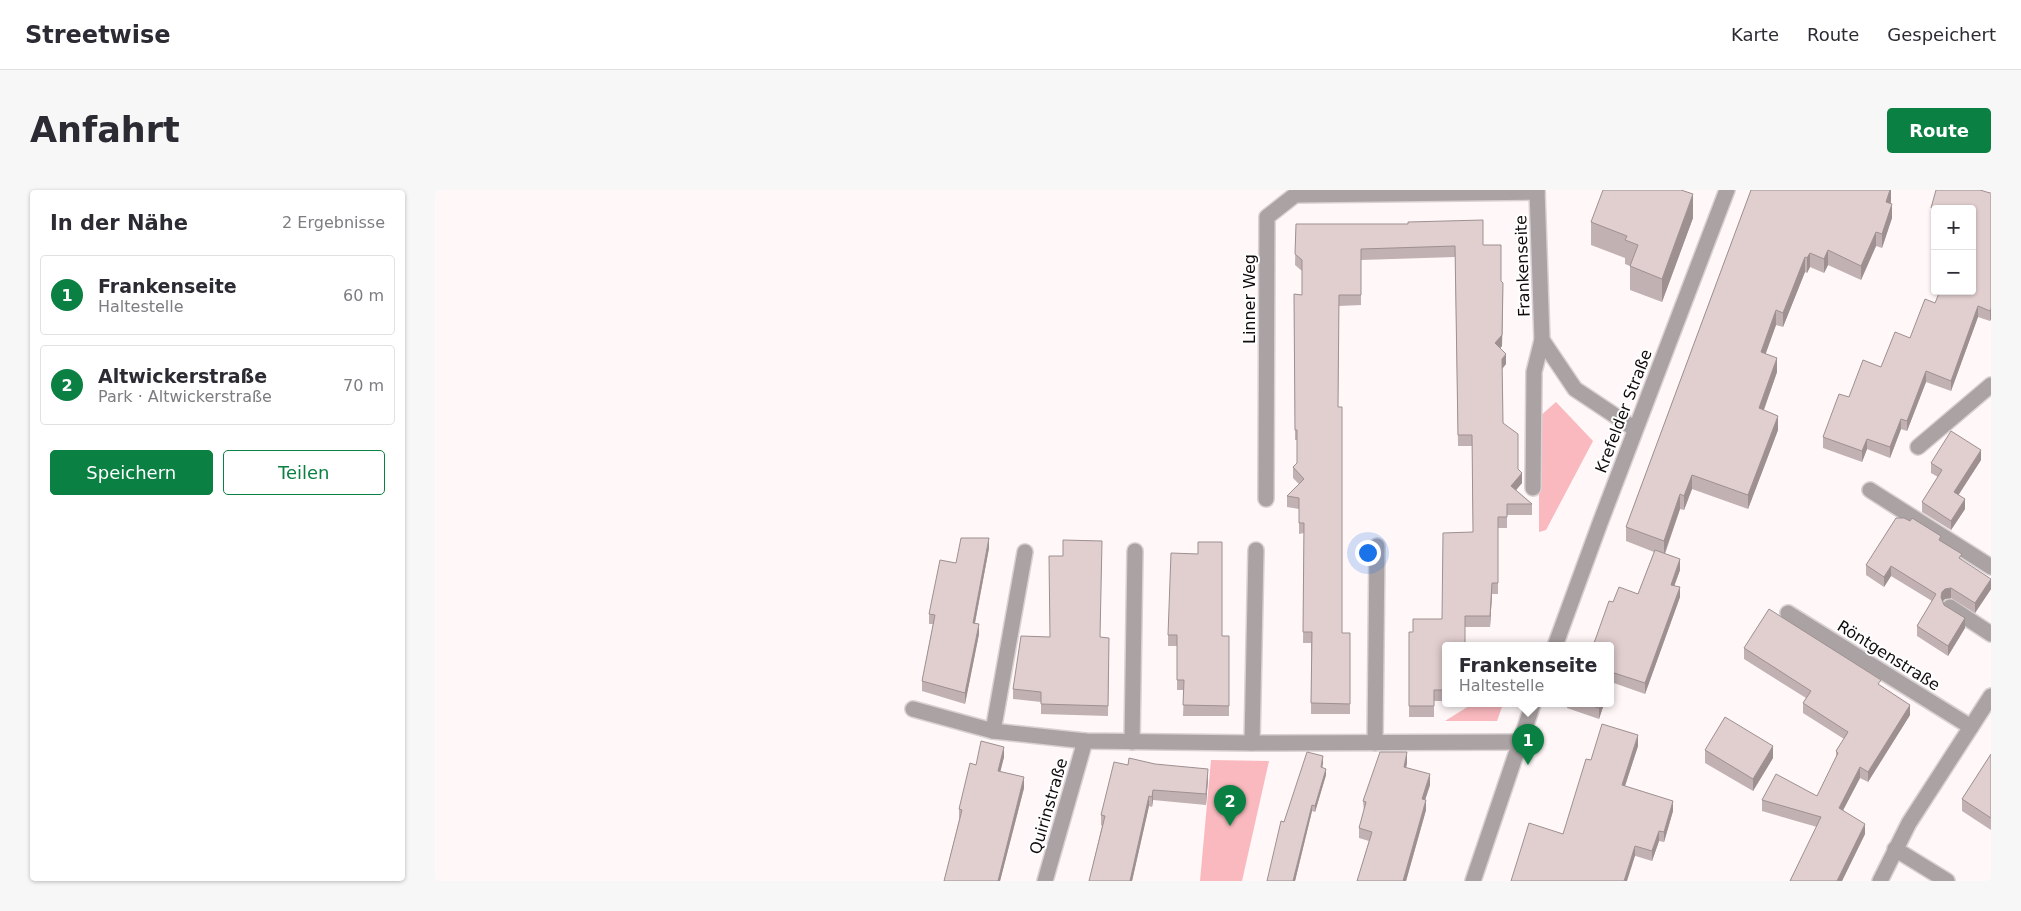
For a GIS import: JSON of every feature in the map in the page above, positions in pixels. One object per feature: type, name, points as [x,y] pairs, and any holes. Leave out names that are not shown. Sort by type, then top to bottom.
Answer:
[{"type":"street","name":"Krefelder Straße","points":[[1556,642],[1635,429],[1727,190]]},
{"type":"street","name":"Linner Weg","points":[[1265,499],[1267,217],[1295,196],[1378,192],[1537,191]]},
{"type":"street","name":"Frankenseite","points":[[1533,488],[1534,372],[1542,340],[1537,191]]},
{"type":"street","points":[[1542,340],[1575,389],[1635,429]]},
{"type":"street","points":[[1918,447],[1991,385]]},
{"type":"street","points":[[1870,490],[1991,567]]},
{"type":"street","points":[[1375,743],[1377,546]]},
{"type":"street","points":[[1252,743],[1256,550]]},
{"type":"street","points":[[1133,742],[1135,551]]},
{"type":"street","points":[[993,731],[1025,552]]},
{"type":"street","points":[[1950,607],[1991,634]]},
{"type":"street","name":"Röntgenstraße","points":[[1788,613],[1971,727]]},
{"type":"street","points":[[1880,881],[1909,823],[1991,696]]},
{"type":"street","points":[[1473,881],[1532,707]]},
{"type":"street","points":[[913,709],[993,731],[1085,741],[1252,743],[1519,742]]},
{"type":"street","name":"Quirinstraße","points":[[1045,881],[1085,741]]},
{"type":"street","points":[[1895,849],[1947,881]]},
{"type":"shaded area","points":[[1556,402],[1593,441],[1546,530],[1539,532],[1539,417]]},
{"type":"shaded area","points":[[1467,707],[1502,707],[1497,721],[1445,721]]},
{"type":"shaded area","points":[[1211,760],[1269,761],[1242,881],[1200,881]]},
{"type":"building","points":[[1603,190],[1681,190],[1693,194],[1662,279],[1630,266],[1638,245],[1625,240],[1627,236],[1591,222]]},
{"type":"building","points":[[1751,190],[1890,190],[1886,202],[1892,204],[1882,234],[1876,232],[1861,266],[1828,250],[1824,259],[1810,253],[1807,258],[1805,257],[1783,313],[1776,310],[1761,352],[1777,358],[1759,408],[1778,416],[1748,495],[1692,475],[1684,496],[1680,494],[1664,541],[1626,527]]},
{"type":"building","points":[[1936,190],[1980,190],[1990,193],[1991,190],[1990,311],[1978,306],[1951,381],[1926,371],[1907,421],[1901,419],[1890,447],[1867,439],[1862,451],[1823,437],[1839,394],[1849,397],[1863,360],[1881,367],[1895,332],[1910,338],[1925,299],[1935,303],[1938,295],[1976,295],[1976,205],[1932,205]]},
{"type":"building","points":[[1483,220],[1483,245],[1501,245],[1501,281],[1503,283],[1502,335],[1495,343],[1506,354],[1502,359],[1503,423],[1518,434],[1518,469],[1522,473],[1511,486],[1532,504],[1507,504],[1507,517],[1498,517],[1498,583],[1492,583],[1490,616],[1465,616],[1465,642],[1442,642],[1442,690],[1434,690],[1434,706],[1409,706],[1409,632],[1413,632],[1413,619],[1442,619],[1443,533],[1473,532],[1472,435],[1458,435],[1455,246],[1361,249],[1361,295],[1339,295],[1338,407],[1342,407],[1342,633],[1350,633],[1350,704],[1311,703],[1312,632],[1303,632],[1304,523],[1299,523],[1299,498],[1287,496],[1304,479],[1293,467],[1297,463],[1294,294],[1302,295],[1302,260],[1295,254],[1296,224],[1408,224],[1408,222]]},
{"type":"building","points":[[1951,431],[1981,450],[1954,492],[1965,499],[1951,521],[1922,502],[1942,470],[1931,463]]},
{"type":"building","points":[[1896,518],[1904,518],[1910,521],[1912,518],[1941,536],[1939,540],[1962,554],[1959,558],[1991,579],[1975,603],[1951,588],[1945,589],[1942,592],[1941,597],[1944,605],[1965,618],[1948,646],[1917,626],[1936,594],[1891,566],[1884,577],[1866,565]]},
{"type":"building","points":[[961,538],[989,538],[973,623],[979,624],[965,693],[922,681],[935,615],[929,614],[940,560],[956,563]]},
{"type":"building","points":[[1063,540],[1102,541],[1100,637],[1109,638],[1108,706],[1041,704],[1041,692],[1013,689],[1021,636],[1050,637],[1049,556],[1063,556]]},
{"type":"building","points":[[1198,542],[1222,542],[1222,636],[1229,636],[1229,706],[1183,705],[1184,680],[1177,680],[1177,635],[1168,635],[1171,553],[1198,554]]},
{"type":"building","points":[[1655,550],[1680,559],[1671,585],[1680,587],[1645,683],[1614,673],[1614,642],[1594,642],[1609,601],[1613,602],[1619,587],[1638,594]]},
{"type":"building","points":[[1769,609],[1881,680],[1878,684],[1910,705],[1868,772],[1860,767],[1839,808],[1865,824],[1837,881],[1790,881],[1821,817],[1762,800],[1776,774],[1817,796],[1838,753],[1836,751],[1848,732],[1803,703],[1811,691],[1744,648]]},
{"type":"building","points":[[1725,717],[1773,746],[1753,779],[1705,750]]},
{"type":"building","points":[[1602,724],[1638,735],[1622,785],[1673,801],[1664,832],[1659,831],[1652,851],[1635,846],[1624,881],[1511,881],[1529,823],[1563,834],[1586,759],[1591,760]]},
{"type":"building","points":[[981,741],[1004,747],[998,771],[1024,777],[998,881],[944,881],[962,810],[959,809],[970,763],[976,765]]},
{"type":"building","points":[[1307,752],[1323,756],[1321,767],[1326,769],[1315,806],[1312,805],[1293,881],[1267,881],[1281,821],[1284,822]]},
{"type":"building","points":[[1380,752],[1407,752],[1404,767],[1430,774],[1422,799],[1426,800],[1403,881],[1357,881],[1372,832],[1359,828],[1366,802],[1363,801]]},
{"type":"building","points":[[1991,754],[1991,818],[1962,799]]},
{"type":"building","points":[[1129,758],[1155,764],[1208,769],[1206,794],[1153,790],[1152,797],[1149,796],[1130,881],[1089,881],[1105,816],[1101,815],[1114,762],[1128,765]]},
{"type":"place","name":"Frankenseite","points":[[1528,765]]},
{"type":"place","name":"Altwickerstraße","points":[[1230,826]]}]
